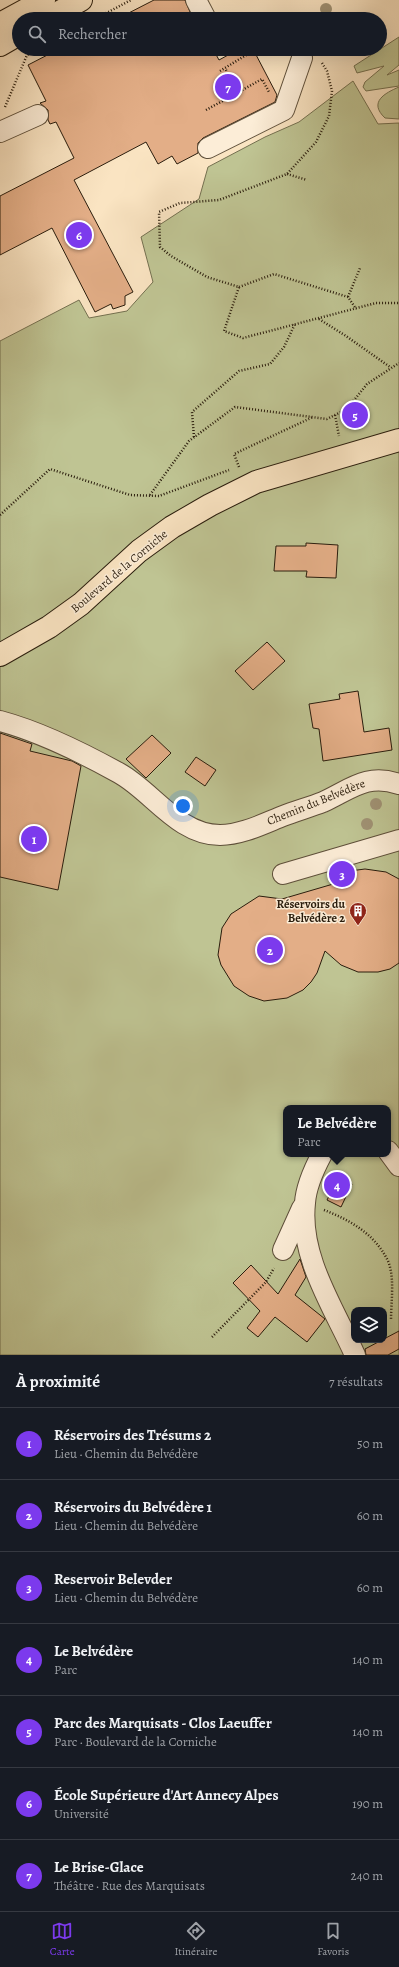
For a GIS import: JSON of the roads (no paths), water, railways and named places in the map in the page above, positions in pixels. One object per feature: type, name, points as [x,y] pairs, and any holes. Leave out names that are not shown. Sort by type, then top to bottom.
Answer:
[{"type":"main road","points":[[22,12],[44,0]]},
{"type":"main road","points":[[60,12],[81,0]]},
{"type":"main road","points":[[0,24],[12,17]]},
{"type":"main road","points":[[0,45],[12,38]]},
{"type":"main road","name":"Boulevard de la Corniche","points":[[0,655],[49,627],[81,604],[139,551],[172,527],[210,505],[256,482],[399,440]]},
{"type":"street","points":[[196,0],[202,12]]},
{"type":"street","points":[[208,148],[284,110],[312,59]]},
{"type":"street","points":[[1,123],[38,115]]},
{"type":"street","name":"Chemin du Belvédère","points":[[0,721],[27,728],[120,773],[186,825],[204,833],[220,835],[244,831],[323,802],[353,785],[386,779],[399,784]]},
{"type":"street","points":[[282,874],[356,851],[399,840]]},
{"type":"street","points":[[391,1155],[399,1166]]},
{"type":"street","points":[[321,1157],[309,1185],[305,1202],[304,1226],[311,1256],[331,1306],[355,1355]]},
{"type":"street","points":[[283,1250],[305,1202]]},
{"type":"place","name":"Le Brise-Glace","points":[[228,87]]},
{"type":"place","name":"École Supérieure d'Art Annecy Alpes","points":[[79,235]]},
{"type":"place","name":"Parc des Marquisats - Clos Laeuffer","points":[[355,415]]},
{"type":"place","name":"Réservoirs des Trésums 2","points":[[34,839]]},
{"type":"place","name":"Reservoir Belevder","points":[[342,874]]},
{"type":"place","name":"Réservoirs du Belvédère 2","points":[[358,926]]},
{"type":"place","name":"Réservoirs du Belvédère 1","points":[[270,950]]},
{"type":"place","name":"Le Belvédère","points":[[337,1185]]}]
